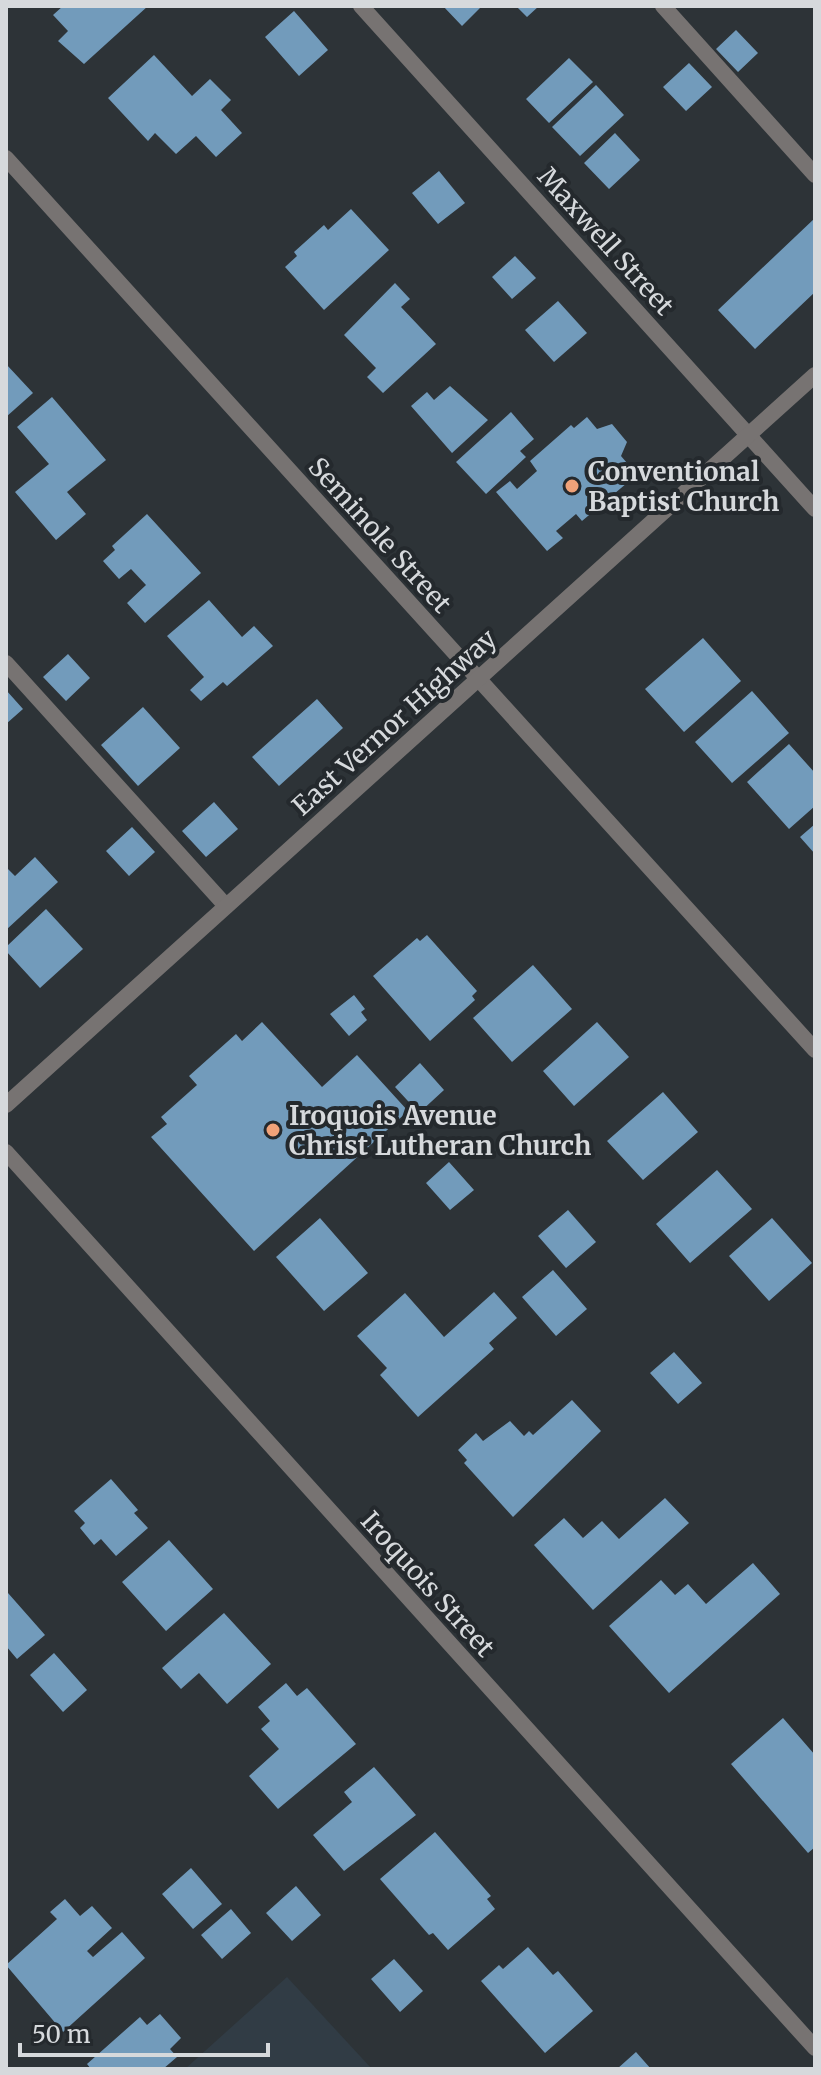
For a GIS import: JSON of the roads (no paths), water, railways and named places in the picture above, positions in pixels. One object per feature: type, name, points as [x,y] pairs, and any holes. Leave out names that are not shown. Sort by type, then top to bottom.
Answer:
[{"type":"street","name":"Maxwell Street","points":[[361,6],[815,509]]},
{"type":"street","points":[[663,6],[815,175]]},
{"type":"street","name":"Seminole Street","points":[[6,158],[815,1050]]},
{"type":"street","name":"East Vernor Highway","points":[[6,1105],[815,375]]},
{"type":"street","points":[[6,663],[226,906]]},
{"type":"street","name":"Iroquois Street","points":[[6,1152],[815,2048]]},
{"type":"place","name":"Conventional Baptist Church","points":[[572,486]]},
{"type":"place","name":"Iroquois Avenue Christ Lutheran Church","points":[[273,1130]]}]
